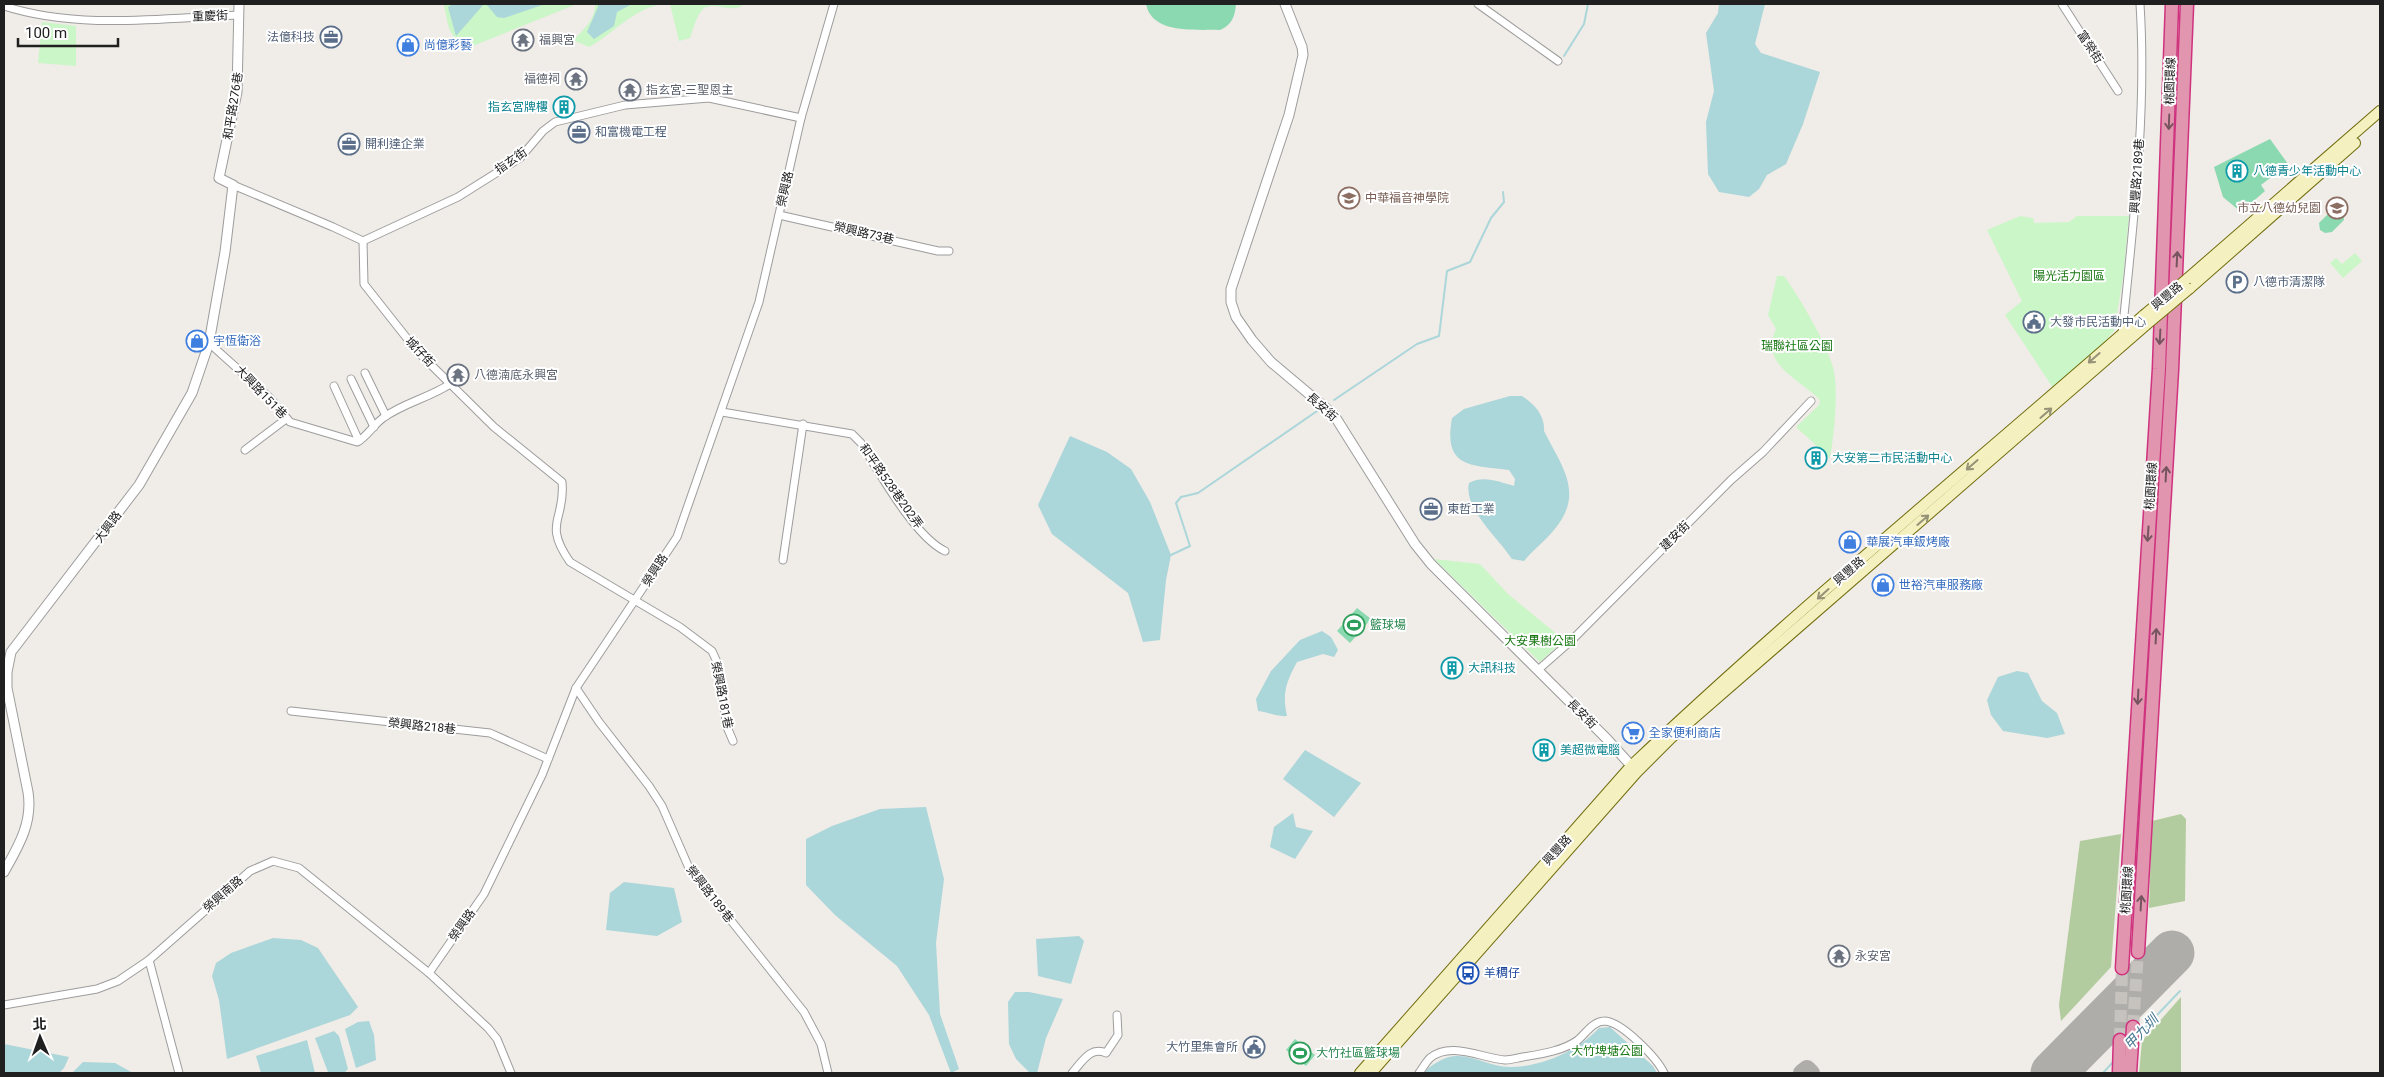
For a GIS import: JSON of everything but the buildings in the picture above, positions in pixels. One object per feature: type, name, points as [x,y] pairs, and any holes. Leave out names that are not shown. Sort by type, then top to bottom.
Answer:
[{"type":"highway","name":"桃園環線","points":[[2122,968],[2159,369],[2172,4]]},
{"type":"highway","name":"桃園環線","points":[[2138,952],[2173,341],[2187,4]]},
{"type":"highway","points":[[2119,1073],[2126,1043],[2130,1073]]},
{"type":"main road","name":"興豐路","points":[[2188,284],[2380,112]]},
{"type":"main road","name":"興豐路","points":[[1360,1073],[1679,721],[1843,576],[2122,335],[2145,320],[2380,120]]},
{"type":"main road","name":"興豐路","points":[[1370,1073],[1634,769],[2121,348],[2145,320]]},
{"type":"street","name":"和平路276巷","points":[[233,185],[219,178],[237,92],[238,4]]},
{"type":"street","name":"榮興路","points":[[428,973],[484,894],[548,759],[576,688],[677,537],[759,302],[801,118],[834,4]]},
{"type":"street","name":"長安街","points":[[1285,4],[1302,46],[1303,55],[1289,115],[1231,289],[1230,302],[1236,317],[1270,362],[1334,415],[1414,544],[1431,564],[1634,769]]},
{"type":"street","points":[[1478,4],[1558,61]]},
{"type":"street","name":"富榮街","points":[[2062,4],[2118,91]]},
{"type":"street","name":"興豐路2189巷","points":[[2121,348],[2136,206],[2142,108],[2143,54],[2140,4]]},
{"type":"street","name":"重慶街","points":[[4,6],[32,15],[81,20],[238,15]]},
{"type":"street","name":"指玄街","points":[[363,241],[458,197],[520,158],[543,131],[555,122],[626,105],[708,98],[801,118]]},
{"type":"street","points":[[233,185],[363,241]]},
{"type":"street","name":"大興路","points":[[4,872],[21,842],[30,810],[7,688],[7,672],[11,652],[139,484],[192,393],[209,343],[225,252],[233,185]]},
{"type":"street","name":"榮興路73巷","points":[[779,215],[938,251],[949,251]]},
{"type":"street","name":"城仔街","points":[[363,241],[364,284],[417,351],[516,446],[562,482],[554,533],[559,547],[570,562],[634,602]]},
{"type":"street","name":"大興路151巷","points":[[209,343],[269,397],[290,422],[359,441]]},
{"type":"street","points":[[365,373],[386,416]]},
{"type":"street","points":[[351,379],[374,426]]},
{"type":"street","points":[[334,386],[359,441],[386,416],[436,393],[450,384]]},
{"type":"street","name":"建安街","points":[[1538,670],[1572,640],[1731,480],[1764,452],[1811,401]]},
{"type":"street","name":"和平路528巷202弄","points":[[722,412],[802,424],[852,434],[861,443],[914,522],[936,547],[945,551]]},
{"type":"street","points":[[245,450],[286,419]]},
{"type":"street","points":[[783,560],[802,424]]},
{"type":"street","name":"榮興路181巷","points":[[634,602],[680,627],[712,652],[717,662],[727,727],[733,741]]},
{"type":"street","name":"榮興路189巷","points":[[576,688],[657,799],[689,868],[804,1012],[821,1044],[828,1073]]},
{"type":"street","name":"榮興路218巷","points":[[291,711],[490,734],[548,759]]},
{"type":"street","name":"榮興南路","points":[[4,1005],[97,989],[118,981],[150,960],[250,871],[273,862],[299,868],[428,973]]},
{"type":"street","points":[[150,960],[179,1073]]},
{"type":"street","points":[[428,973],[488,1028],[497,1039],[511,1073]]},
{"type":"street","points":[[1072,1073],[1093,1050],[1098,1049],[1106,1052],[1118,1035],[1118,1015]]},
{"type":"street","points":[[1419,1073],[1430,1058],[1442,1052],[1454,1050],[1507,1060],[1550,1052],[1576,1041],[1597,1022],[1606,1021],[1623,1030],[1645,1049],[1664,1073]]},
{"type":"green space","points":[[577,4],[468,48],[452,35],[444,5]]},
{"type":"green space","points":[[595,4],[670,4],[658,5],[637,13],[589,47],[573,40],[591,19]]},
{"type":"green space","points":[[670,4],[744,4],[735,8],[712,6],[703,9],[690,38],[679,41]]},
{"type":"green space","points":[[1146,4],[1236,4],[1232,20],[1220,30],[1188,30],[1166,26],[1157,21],[1150,14]]},
{"type":"green space","points":[[42,22],[76,26],[76,66],[38,63]]},
{"type":"green space","points":[[2270,139],[2288,164],[2261,185],[2265,191],[2241,212],[2223,197],[2214,167]]},
{"type":"green space","points":[[2334,208],[2343,211],[2344,220],[2332,232],[2325,233],[2320,230],[2319,223]]},
{"type":"green space","name":"陽光活力園區","points":[[2020,216],[2033,218],[2034,223],[2069,222],[2077,216],[2129,216],[2123,278],[2114,331],[2101,346],[2053,388],[2005,315],[2022,301],[1987,230]]},
{"type":"green space","points":[[2355,253],[2362,261],[2343,278],[2330,263],[2336,258],[2342,264]]},
{"type":"green space","name":"瑞聯社區公園","points":[[1777,276],[1784,276],[1812,320],[1833,367],[1836,400],[1830,458],[1796,427],[1819,405],[1820,400],[1784,370],[1773,352],[1772,341],[1776,329],[1768,315]]},
{"type":"green space","name":"大安果樹公園","points":[[1434,559],[1480,564],[1508,594],[1564,640],[1540,662]]},
{"type":"green space","name":"籃球場","points":[[1357,608],[1371,619],[1350,643],[1337,631]]},
{"type":"green space","points":[[2181,814],[2186,819],[2185,901],[2149,908],[2152,821]]},
{"type":"green space","points":[[2121,834],[2111,967],[2061,1021],[2059,1005],[2080,841]]},
{"type":"green space","points":[[2181,997],[2181,1073],[2139,1073],[2142,1041]]},
{"type":"green space","name":"大竹社區籃球場","points":[[1295,1039],[1315,1055],[1306,1066],[1286,1050]]},
{"type":"water","points":[[453,4],[484,4],[456,36],[448,7]]},
{"type":"water","points":[[486,4],[545,4],[504,18],[497,17]]},
{"type":"water","points":[[598,4],[632,4],[617,12],[614,26],[594,39],[587,32]]},
{"type":"water","points":[[1719,4],[1765,4],[1755,44],[1761,53],[1820,72],[1803,124],[1786,164],[1767,175],[1759,189],[1749,197],[1719,192],[1708,174],[1706,122],[1714,91],[1706,33],[1718,13]]},
{"type":"water","points":[[1510,396],[1522,396],[1538,410],[1543,420],[1544,431],[1563,468],[1569,492],[1568,504],[1563,517],[1554,530],[1524,561],[1512,559],[1483,523],[1471,503],[1469,493],[1469,483],[1475,481],[1486,479],[1514,486],[1515,479],[1509,470],[1471,465],[1462,461],[1452,447],[1450,434],[1452,418],[1464,409]]},
{"type":"water","points":[[1070,436],[1107,452],[1131,469],[1150,502],[1171,555],[1166,580],[1160,640],[1143,642],[1128,593],[1052,534],[1038,505]]},
{"type":"water","points":[[1322,631],[1331,637],[1338,650],[1334,657],[1323,654],[1297,662],[1286,688],[1287,716],[1258,711],[1256,699],[1271,671],[1300,640]]},
{"type":"water","points":[[2017,671],[2028,673],[2042,701],[2057,713],[2065,734],[2047,738],[2003,731],[1991,715],[1987,700],[1998,677]]},
{"type":"water","points":[[1305,750],[1361,783],[1334,817],[1283,779]]},
{"type":"water","points":[[926,807],[944,879],[936,943],[940,1014],[959,1069],[951,1073],[929,1015],[897,966],[835,915],[806,885],[806,839],[832,826],[880,809]]},
{"type":"water","points":[[1293,813],[1296,827],[1313,831],[1295,859],[1270,847],[1274,827]]},
{"type":"water","points":[[624,882],[674,888],[682,922],[657,936],[606,930],[610,893]]},
{"type":"water","points":[[1079,936],[1084,941],[1071,984],[1038,976],[1036,939]]},
{"type":"water","points":[[273,938],[301,940],[318,948],[358,1007],[350,1015],[227,1059],[219,1000],[212,976],[216,963],[231,953]]},
{"type":"water","points":[[1015,992],[1029,992],[1063,999],[1046,1038],[1037,1073],[1030,1073],[1016,1059],[1009,1044],[1008,1002]]},
{"type":"water","points":[[369,1021],[374,1035],[376,1060],[356,1068],[345,1029],[358,1022]]},
{"type":"water","name":"大竹埤塘公園","points":[[1610,1027],[1653,1066],[1657,1073],[1425,1073],[1428,1068],[1436,1063],[1455,1056],[1473,1058],[1500,1066],[1510,1067],[1534,1064],[1558,1056],[1581,1044],[1599,1028]]},
{"type":"water","points":[[334,1031],[339,1036],[348,1069],[344,1073],[328,1072],[315,1038]]},
{"type":"water","points":[[307,1040],[315,1073],[261,1073],[256,1056]]},
{"type":"water","points":[[4,1044],[69,1057],[64,1068],[59,1073],[4,1073]]},
{"type":"water","points":[[83,1062],[115,1063],[133,1073],[72,1073]]},
{"type":"waterway","points":[[1564,56],[1584,24],[1588,4]]},
{"type":"waterway","points":[[1334,400],[1417,344],[1439,336],[1447,271],[1470,262],[1491,218],[1504,202],[1503,192]]},
{"type":"waterway","points":[[1171,555],[1190,546],[1176,503],[1181,497],[1198,493],[1320,409]]},
{"type":"waterway","name":"甲九圳","points":[[2137,1036],[2180,991]]},
{"type":"waterway","name":"甲九圳","points":[[2103,1073],[2113,1062]]},
{"type":"taxiway","points":[[1802,1073],[1807,1069],[1811,1073]]},
{"type":"runway","points":[[2053,1073],[2172,953]]},
{"type":"tunnel","points":[[2133,1027],[2138,952]]},
{"type":"tunnel","points":[[2120,1040],[2122,968]]},
{"type":"place","name":"法億科技","points":[[331,37]]},
{"type":"place","name":"福興宮","points":[[523,40]]},
{"type":"place","name":"尚億彩藝","points":[[408,45]]},
{"type":"place","name":"福德祠","points":[[576,79]]},
{"type":"place","name":"指玄宮-三聖恩主","points":[[630,90]]},
{"type":"place","name":"指玄宮牌樓","points":[[564,107]]},
{"type":"place","name":"和富機電工程","points":[[579,132]]},
{"type":"place","name":"開利達企業","points":[[349,144]]},
{"type":"place","name":"八德青少年活動中心","points":[[2237,171]]},
{"type":"place","name":"中華福音神學院","points":[[1349,198]]},
{"type":"place","name":"市立八德幼兒園","points":[[2337,208]]},
{"type":"place","name":"八德市清潔隊","points":[[2237,282]]},
{"type":"place","name":"大發市民活動中心","points":[[2034,322]]},
{"type":"place","name":"宇恆衛浴","points":[[197,341]]},
{"type":"place","name":"八德湳底永興宮","points":[[458,375]]},
{"type":"place","name":"大安第二市民活動中心","points":[[1816,458]]},
{"type":"place","name":"東哲工業","points":[[1431,509]]},
{"type":"place","name":"華展汽車鈑烤廠","points":[[1850,542]]},
{"type":"place","name":"世裕汽車服務廠","points":[[1883,585]]},
{"type":"place","name":"籃球場","points":[[1354,625]]},
{"type":"place","name":"大訊科技","points":[[1452,668]]},
{"type":"place","name":"全家便利商店","points":[[1633,733]]},
{"type":"place","name":"美超微電腦","points":[[1544,750]]},
{"type":"place","name":"永安宮","points":[[1839,956]]},
{"type":"place","name":"羊稠仔","points":[[1468,973]]},
{"type":"place","name":"大竹里集會所","points":[[1254,1047]]},
{"type":"place","name":"大竹社區籃球場","points":[[1300,1053]]}]
